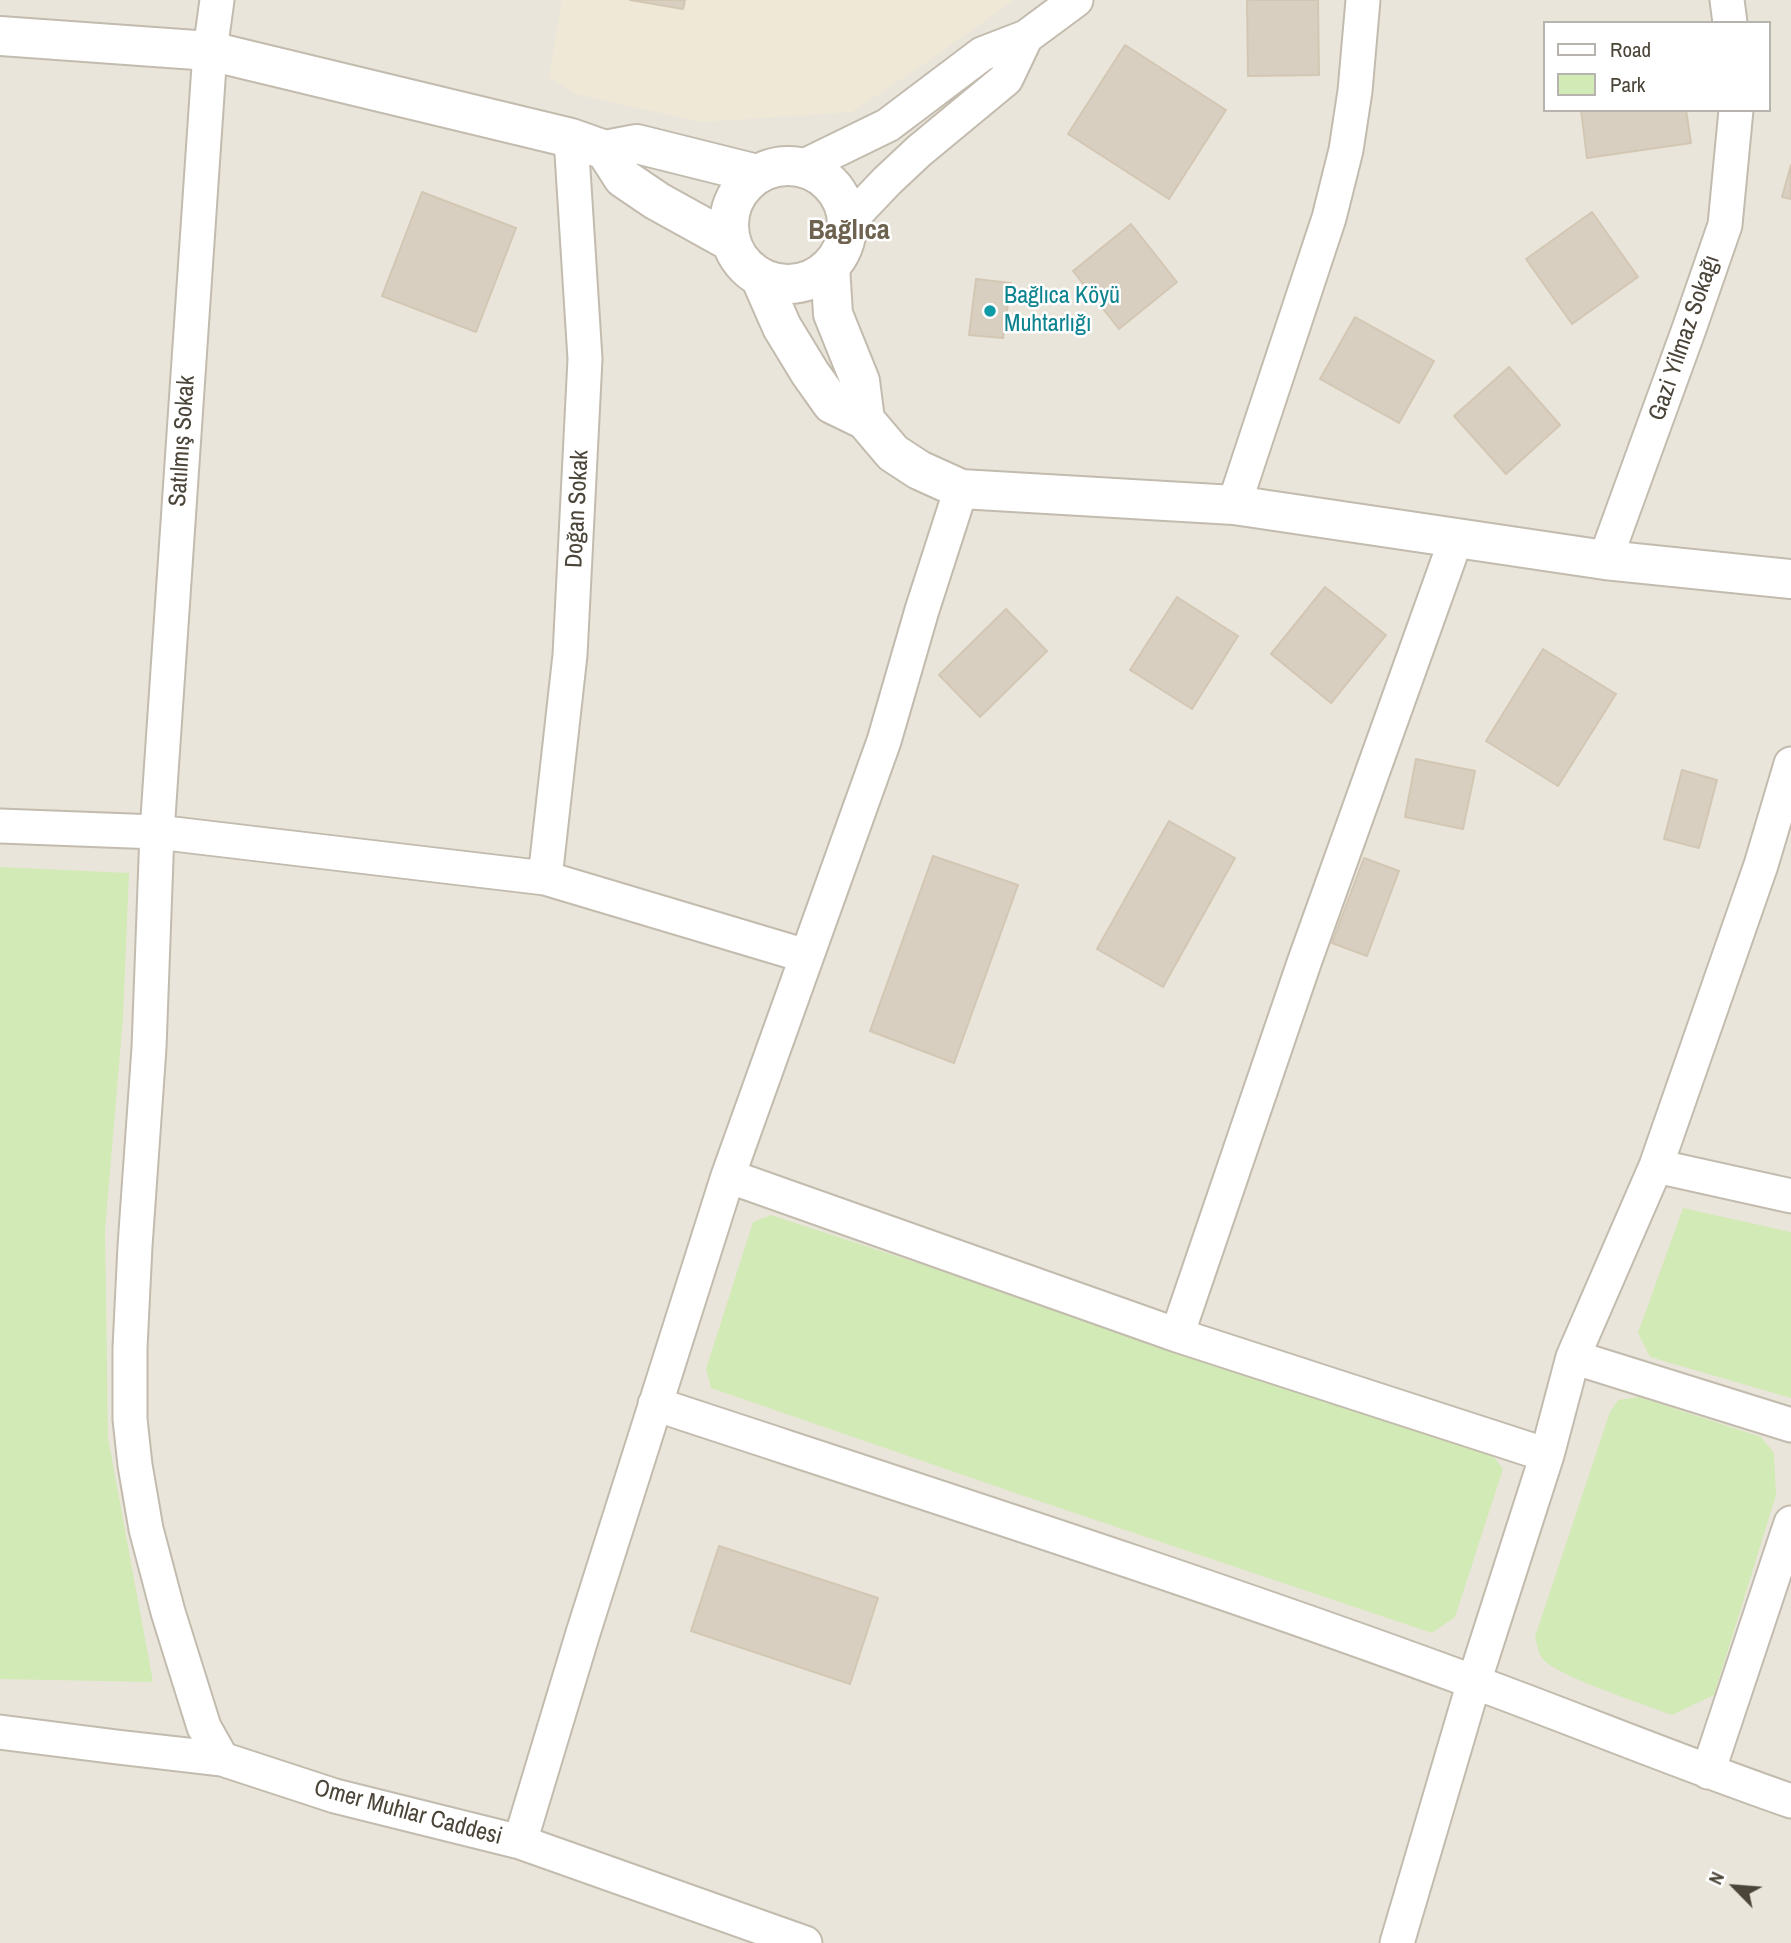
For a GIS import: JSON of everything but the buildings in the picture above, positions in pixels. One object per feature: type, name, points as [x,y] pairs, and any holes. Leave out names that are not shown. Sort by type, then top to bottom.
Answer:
[{"type":"street","name":"Satılmış Sokak","points":[[217,0],[209,51],[157,832],[149,1048],[130,1348],[135,1465],[146,1529],[168,1612],[204,1727],[222,1759]]},
{"type":"street","points":[[802,167],[888,125],[982,54],[1026,37],[1076,0]]},
{"type":"street","points":[[1234,505],[1329,218],[1346,150],[1355,91],[1363,0]]},
{"type":"street","points":[[1727,0],[1730,21]]},
{"type":"street","points":[[0,36],[209,51],[589,144],[637,144],[757,174]]},
{"type":"street","points":[[847,223],[919,151],[1006,79],[1026,37]]},
{"type":"street","name":"Gazi Yilmaz Sokağı","points":[[1605,560],[1725,225],[1735,112]]},
{"type":"street","points":[[589,144],[623,178],[657,201],[731,242]]},
{"type":"street","name":"Doğan Sokak","points":[[545,878],[570,655],[585,359],[589,144]]},
{"type":"street","points":[[802,167],[816,173],[834,188],[845,208],[845,239],[840,253],[818,276],[804,282],[774,282],[760,277],[742,262],[731,242],[730,211],[745,184],[757,174],[772,168],[802,167]]},
{"type":"street","points":[[830,266],[834,314],[860,381],[865,420]]},
{"type":"street","points":[[760,277],[782,327],[832,404],[865,420],[893,453],[919,470],[961,489],[1234,505],[1605,560],[1791,579]]},
{"type":"street","points":[[520,1842],[654,1404],[728,1176],[884,741],[961,489]]},
{"type":"street","points":[[1177,1335],[1304,963],[1456,539]]},
{"type":"street","points":[[1397,1943],[1474,1682],[1547,1455],[1573,1357],[1656,1166],[1761,864],[1791,764]]},
{"type":"street","points":[[0,826],[157,832],[545,878],[806,956]]},
{"type":"street","points":[[1656,1166],[1791,1196]]},
{"type":"street","points":[[728,1176],[1177,1335],[1547,1455]]},
{"type":"street","points":[[1573,1357],[1791,1425]]},
{"type":"street","points":[[654,1404],[1097,1550],[1474,1682],[1791,1801]]},
{"type":"street","points":[[1708,1772],[1791,1523]]},
{"type":"street","name":"Omer Muhlar Caddesi","points":[[0,1732],[222,1759],[335,1796],[520,1842],[805,1943]]},
{"type":"shaded area","points":[[0,0],[1791,0],[1791,1943],[0,1943]]},
{"type":"shaded area","points":[[562,0],[1014,0],[852,112],[701,122],[575,94],[549,77]]},
{"type":"green space","points":[[0,867],[129,873],[123,1018],[105,1230],[108,1438],[153,1682],[0,1679]]},
{"type":"green space","points":[[1683,1208],[1791,1232],[1791,1398],[1650,1357],[1638,1333]]},
{"type":"green space","points":[[771,1215],[1494,1457],[1503,1469],[1455,1617],[1432,1633],[711,1388],[706,1369],[753,1222]]},
{"type":"green space","points":[[1639,1397],[1761,1437],[1774,1453],[1776,1495],[1714,1695],[1672,1715],[1564,1673],[1542,1658],[1535,1637],[1610,1412],[1618,1400]]},
{"type":"place","name":"Bağlıca Köyü Muhtarlığı","points":[[990,311]]},
{"type":"district","name":"Bağlıca","points":[[849,231]]}]
